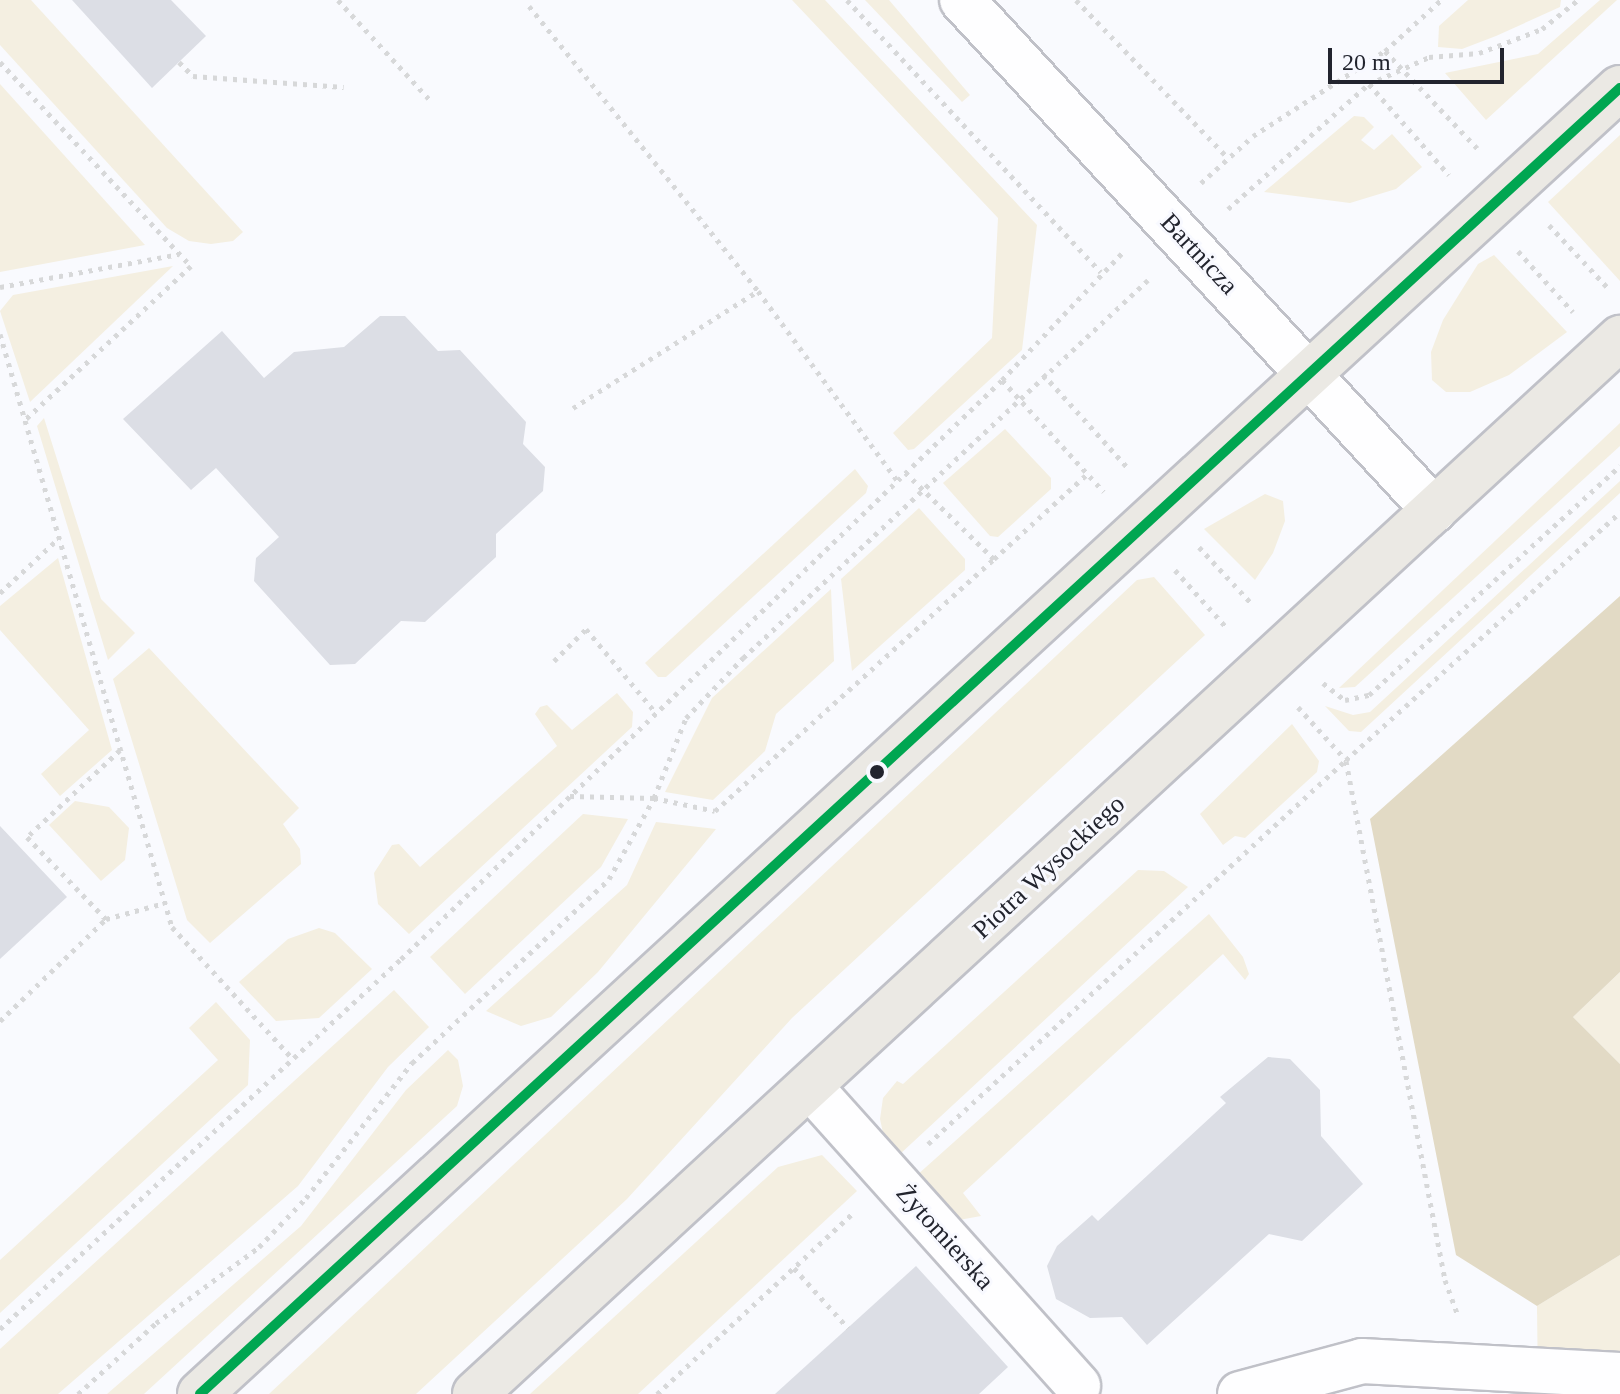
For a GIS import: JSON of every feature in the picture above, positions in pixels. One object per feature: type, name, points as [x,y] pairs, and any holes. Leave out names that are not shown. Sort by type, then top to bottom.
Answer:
[{"type":"main road","points":[[200,1394],[1620,88]]},
{"type":"main road","name":"Piotra Wysockiego","points":[[475,1394],[811,1088],[1620,338]]},
{"type":"street","name":"Bartnicza","points":[[962,0],[1434,510]]},
{"type":"street","name":"Żytomierska","points":[[811,1088],[1078,1386]]},
{"type":"street","points":[[1240,1394],[1362,1361],[1620,1375]]},
{"type":"path","points":[[338,0],[431,101]]},
{"type":"path","points":[[847,0],[1101,272]]},
{"type":"path","points":[[1076,0],[1228,158]]},
{"type":"path","points":[[78,1394],[156,1323],[259,1247],[306,1198],[412,1063],[609,879],[654,798],[686,718],[922,488],[1176,230],[1228,158],[1385,51],[1441,0]]},
{"type":"path","points":[[0,1329],[293,1059],[656,713],[1002,380],[1101,272],[1176,230],[1369,84],[1429,57],[1479,53],[1542,29],[1578,0]]},
{"type":"path","points":[[529,6],[758,291],[897,480]]},
{"type":"path","points":[[0,62],[191,266],[26,419]]},
{"type":"path","points":[[179,62],[193,76],[344,87]]},
{"type":"path","points":[[0,287],[179,254]]},
{"type":"path","points":[[573,408],[758,291]]},
{"type":"path","points":[[0,334],[172,927],[293,1059]]},
{"type":"path","points":[[905,472],[994,559]]},
{"type":"path","points":[[569,796],[654,798],[715,811],[1087,474]]},
{"type":"path","points":[[0,593],[59,538]]},
{"type":"path","points":[[554,661],[586,629],[656,713]]},
{"type":"path","points":[[106,919],[27,837],[120,750]]},
{"type":"path","points":[[657,1394],[1346,760],[1445,1280]]},
{"type":"path","points":[[0,1021],[106,919],[164,903]]},
{"type":"path","points":[[794,1268],[848,1328]]},
{"type":"shaded area","points":[[0,0],[31,0],[243,232],[233,241],[211,244],[189,241],[167,228],[0,45]]},
{"type":"shaded area","points":[[792,0],[825,0],[1037,225],[1022,350],[914,449],[908,450],[893,433],[992,338],[998,218]]},
{"type":"shaded area","points":[[865,0],[889,0],[970,95],[962,102]]},
{"type":"shaded area","points":[[1468,0],[1561,0],[1560,7],[1462,49],[1438,47],[1439,26]]},
{"type":"shaded area","points":[[1600,0],[1617,0],[1486,120],[1445,73],[1538,54]]},
{"type":"shaded area","points":[[0,84],[145,245],[0,272]]},
{"type":"shaded area","points":[[1354,116],[1364,117],[1374,127],[1361,140],[1374,150],[1392,134],[1422,167],[1396,189],[1350,203],[1264,192]]},
{"type":"shaded area","points":[[1620,135],[1620,281],[1548,202]]},
{"type":"shaded area","points":[[1494,255],[1567,332],[1509,375],[1470,392],[1446,392],[1432,380],[1431,352],[1443,320],[1478,264]]},
{"type":"shaded area","points":[[173,266],[30,402],[0,311],[13,295]]},
{"type":"shaded area","points":[[44,418],[101,599],[135,633],[108,660],[37,426]]},
{"type":"shaded area","points":[[1620,423],[1620,446],[1355,687],[1339,688]]},
{"type":"shaded area","points":[[1005,429],[1051,478],[1051,489],[998,537],[990,536],[943,483]]},
{"type":"shaded area","points":[[855,469],[868,486],[866,493],[666,677],[658,677],[645,663]]},
{"type":"shaded area","points":[[1620,481],[1620,493],[1361,732],[1349,731],[1325,706],[1353,715],[1370,712]]},
{"type":"shaded area","points":[[1265,494],[1283,501],[1285,521],[1273,553],[1255,580],[1204,529]]},
{"type":"shaded area","points":[[919,508],[965,559],[965,570],[852,671],[841,579]]},
{"type":"shaded area","points":[[58,558],[112,750],[60,796],[41,774],[89,730],[0,630],[0,606]]},
{"type":"shaded area","points":[[1154,577],[1205,635],[792,1018],[627,1199],[416,1394],[269,1394],[1137,580]]},
{"type":"shaded area","points":[[831,589],[834,661],[776,714],[765,751],[713,800],[665,792],[712,698]]},
{"type":"shaded area","points":[[1620,596],[1620,972],[1573,1017],[1620,1064],[1620,1255],[1537,1306],[1456,1255],[1370,819]]},
{"type":"shaded area","points":[[149,648],[299,808],[283,824],[300,849],[301,864],[210,943],[187,920],[113,679]]},
{"type":"shaded area","points":[[617,693],[633,712],[632,727],[409,934],[378,904],[374,873],[392,845],[399,844],[420,867],[557,746],[535,714],[540,707],[547,705],[572,730]]},
{"type":"shaded area","points":[[1292,724],[1319,761],[1317,772],[1245,838],[1235,836],[1223,845],[1200,814]]},
{"type":"shaded area","points":[[75,801],[109,807],[129,828],[125,860],[101,881],[49,825]]},
{"type":"shaded area","points":[[583,814],[628,819],[601,867],[465,994],[430,957]]},
{"type":"shaded area","points":[[656,822],[716,829],[598,972],[551,1017],[521,1026],[486,1011],[627,885]]},
{"type":"shaded area","points":[[1138,870],[1164,871],[1188,887],[899,1155],[885,1142],[880,1119],[883,1098],[897,1081],[903,1084]]},
{"type":"shaded area","points":[[1209,914],[1243,957],[1249,974],[1245,980],[1223,954],[963,1193],[981,1216],[959,1220],[948,1213],[916,1176]]},
{"type":"shaded area","points":[[319,928],[335,933],[372,969],[319,1018],[276,1021],[239,982],[288,939]]},
{"type":"shaded area","points":[[1620,972],[1620,1064],[1573,1017]]},
{"type":"shaded area","points":[[394,990],[429,1027],[388,1067],[298,1186],[58,1394],[0,1394],[0,1349]]},
{"type":"shaded area","points":[[216,1002],[250,1040],[248,1085],[0,1313],[0,1260],[218,1060],[189,1028]]},
{"type":"shaded area","points":[[448,1050],[458,1060],[463,1086],[457,1106],[144,1394],[107,1394],[301,1226],[406,1090]]},
{"type":"shaded area","points":[[822,1155],[857,1191],[638,1394],[530,1394],[778,1167]]},
{"type":"shaded area","points":[[1620,1255],[1620,1394],[1538,1394],[1537,1306]]},
{"type":"building","points":[[72,0],[171,0],[206,36],[152,88]]},
{"type":"building","points":[[380,316],[405,316],[438,351],[460,350],[526,422],[523,444],[545,467],[543,491],[496,534],[496,557],[425,622],[401,621],[355,664],[330,665],[254,581],[256,558],[279,537],[216,468],[191,490],[123,419],[222,331],[264,378],[294,352],[344,347]]},
{"type":"building","points":[[0,826],[67,897],[0,959]]},
{"type":"building","points":[[1268,1057],[1290,1059],[1320,1090],[1321,1136],[1363,1184],[1302,1241],[1269,1234],[1147,1345],[1122,1317],[1090,1318],[1056,1299],[1047,1266],[1057,1246],[1092,1215],[1098,1221],[1226,1103],[1220,1097]]},
{"type":"building","points":[[916,1266],[1008,1367],[979,1394],[775,1394]]},
{"type":"transit line","points":[[200,1394],[1620,88]]}]
